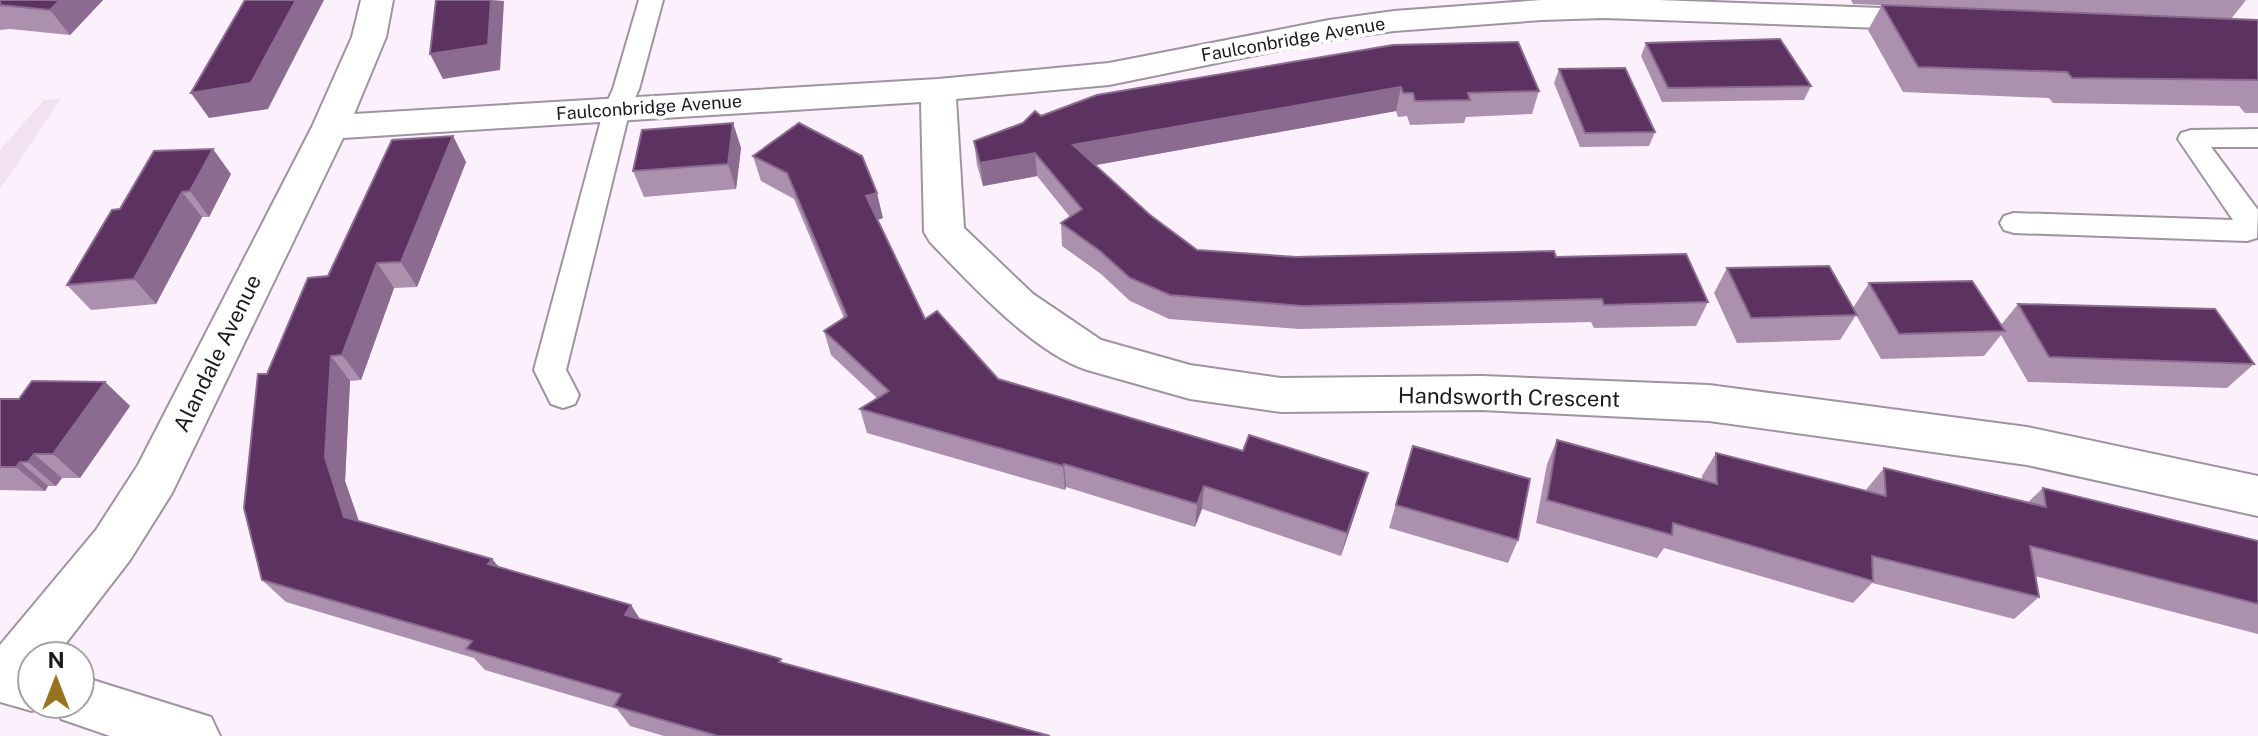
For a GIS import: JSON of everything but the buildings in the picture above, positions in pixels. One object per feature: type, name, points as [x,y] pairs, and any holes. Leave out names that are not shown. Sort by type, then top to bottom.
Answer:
[{"type":"street","name":"Alandale Avenue","points":[[13,680],[113,545],[155,479],[330,127],[369,37],[377,0]]},
{"type":"street","name":"Faulconbridge Avenue","points":[[330,127],[938,90],[1109,74],[1329,30],[1487,7],[1612,4],[1969,21]]},
{"type":"street","name":"Handsworth Crescent","points":[[938,90],[944,232],[1018,305],[1087,353],[1190,382],[1281,395],[1482,393],[1709,403],[2027,446],[2258,496]]},
{"type":"street","points":[[96,706],[183,735]]},
{"type":"lane","points":[[563,395],[550,370],[617,109],[626,89],[651,0]]},
{"type":"lane","points":[[2014,223],[2228,233],[2247,231],[2247,216],[2191,139],[2258,138]]},
{"type":"shaded area","points":[[61,99],[0,189],[0,150],[44,100]]}]
